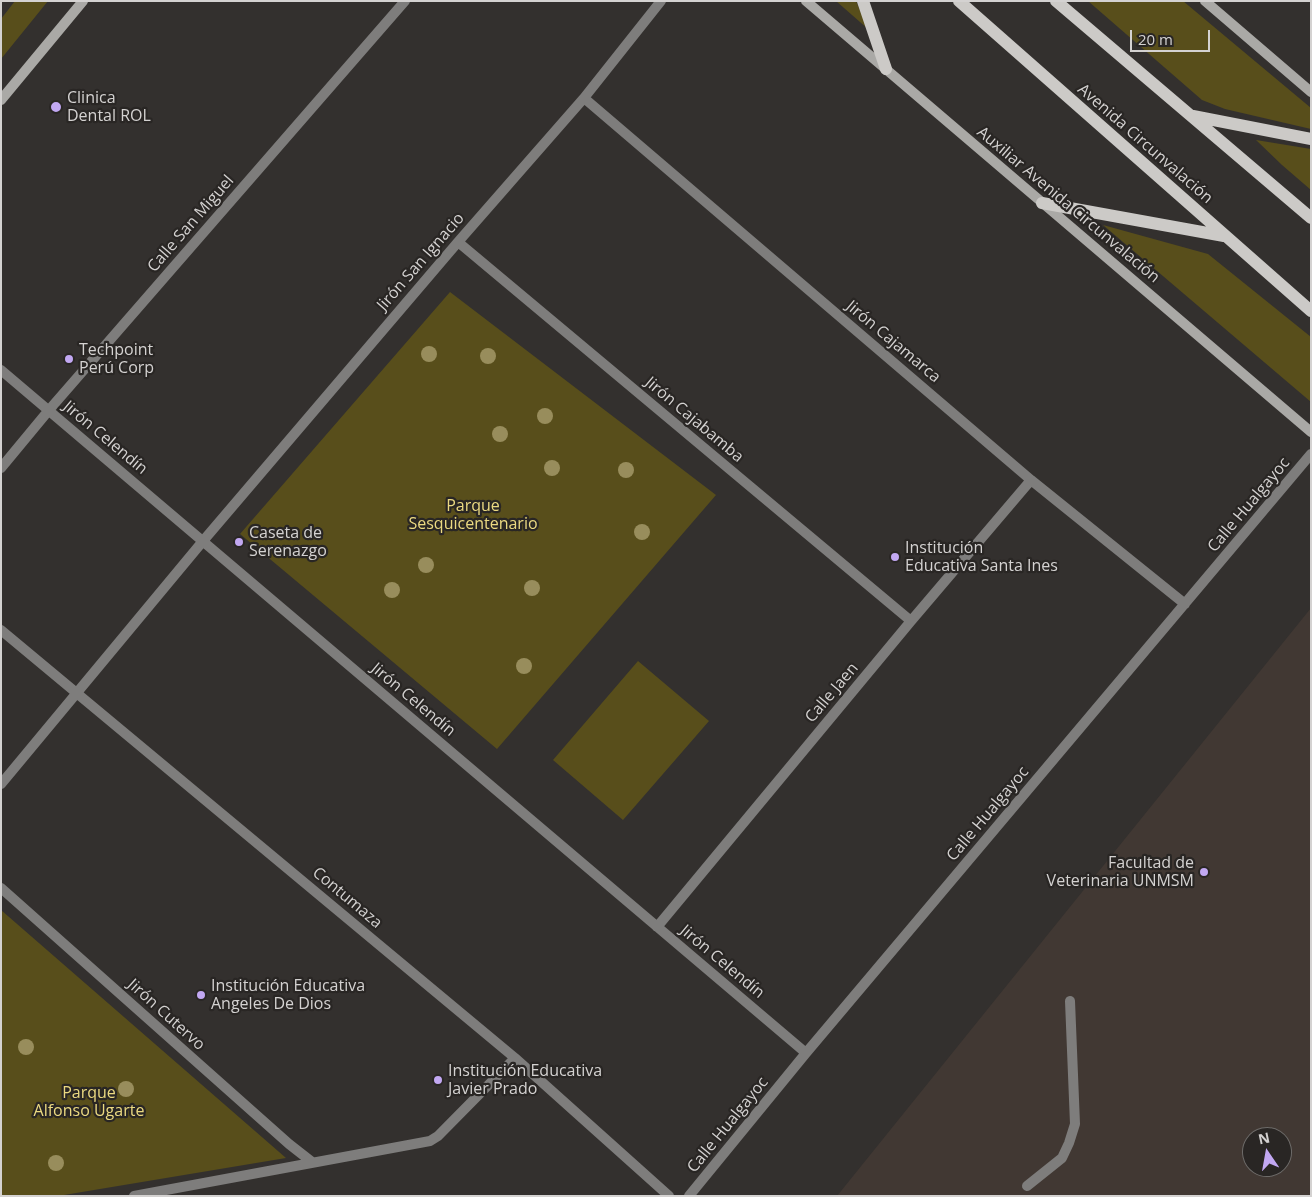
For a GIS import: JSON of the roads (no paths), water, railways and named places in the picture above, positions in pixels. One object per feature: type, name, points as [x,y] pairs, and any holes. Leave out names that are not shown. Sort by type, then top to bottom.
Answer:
[{"type":"main road","points":[[71,1],[72,14]]},
{"type":"main road","points":[[1,100],[83,1]]},
{"type":"main road","name":"Auxiliar Avenida Circunvalación","points":[[806,1],[1311,432]]},
{"type":"main road","points":[[863,1],[886,70]]},
{"type":"main road","name":"Avenida Circunvalación","points":[[959,1],[1311,310]]},
{"type":"main road","points":[[1056,1],[1311,218]]},
{"type":"main road","points":[[1205,1],[1311,92]]},
{"type":"main road","points":[[1190,116],[1311,139]]},
{"type":"main road","points":[[1042,203],[1225,236]]},
{"type":"street","name":"Calle San Miguel","points":[[1,468],[49,410],[405,1]]},
{"type":"street","name":"Jirón San Ignacio","points":[[78,693],[203,541],[458,242],[584,98],[662,1]]},
{"type":"street","name":"Jirón Cajamarca","points":[[584,98],[1031,480],[1184,604]]},
{"type":"street","name":"Jirón Cajabamba","points":[[458,242],[911,621]]},
{"type":"street","name":"Jirón Celendín","points":[[1,370],[806,1053]]},
{"type":"street","name":"Calle Hualgayoc","points":[[690,1196],[806,1053],[1311,454]]},
{"type":"street","name":"Calle Jaen","points":[[657,926],[1031,480]]},
{"type":"street","name":"Contumaza","points":[[1,630],[515,1058],[669,1196]]},
{"type":"street","points":[[1,784],[78,693]]},
{"type":"street","name":"Jirón Cutervo","points":[[1,888],[289,1144],[312,1162]]},
{"type":"street","points":[[1027,1186],[1062,1158],[1070,1143],[1075,1124],[1070,1001]]},
{"type":"street","points":[[134,1196],[430,1141],[438,1136],[515,1058]]},
{"type":"place","name":"Clinica Dental ROL","points":[[56,107]]},
{"type":"place","name":"Techpoint Perú Corp","points":[[69,359]]},
{"type":"place","name":"Caseta de Serenazgo","points":[[239,542]]},
{"type":"place","name":"Institución Educativa Santa Ines","points":[[895,557]]},
{"type":"place","name":"Facultad de Veterinaria UNMSM","points":[[1204,872]]},
{"type":"place","name":"Institución Educativa Angeles De Dios","points":[[201,995]]},
{"type":"place","name":"Institución Educativa Javier Prado","points":[[438,1080]]},
{"type":"park label","name":"Parque Sesquicentenario","points":[[473,515]]},
{"type":"park label","name":"Parque Alfonso Ugarte","points":[[89,1102]]}]
